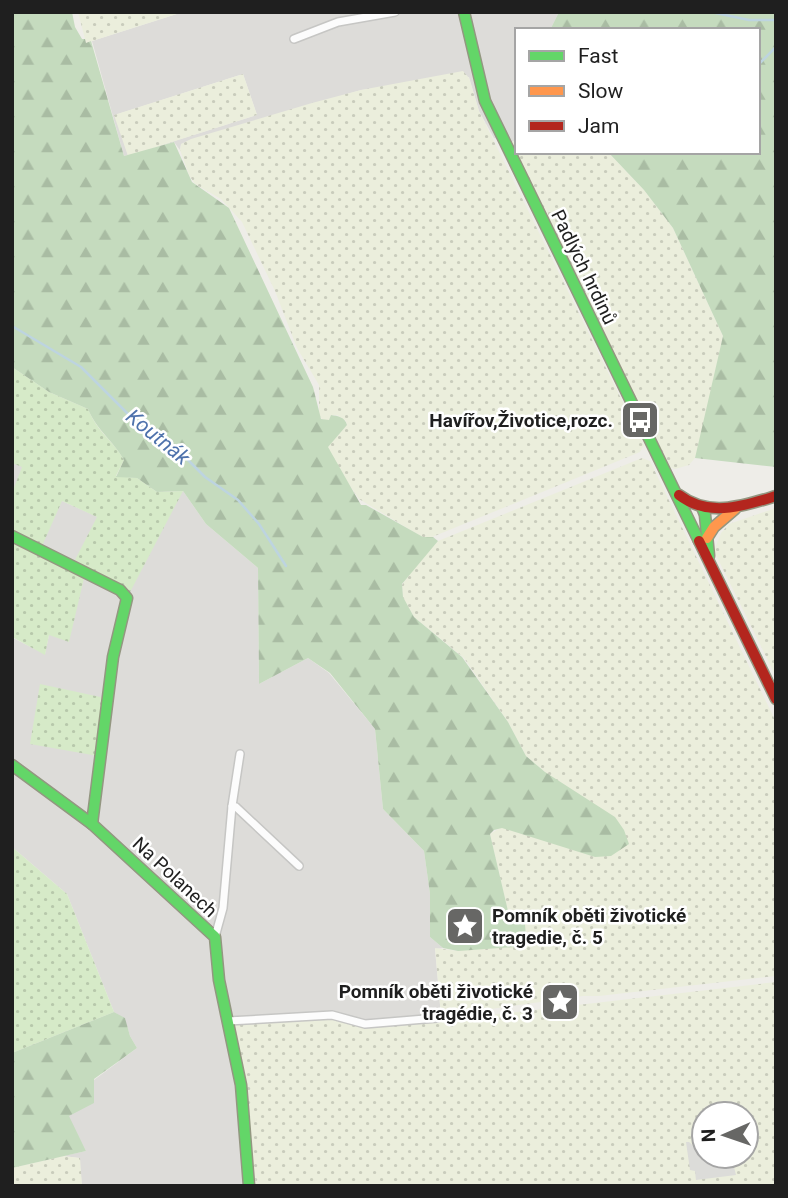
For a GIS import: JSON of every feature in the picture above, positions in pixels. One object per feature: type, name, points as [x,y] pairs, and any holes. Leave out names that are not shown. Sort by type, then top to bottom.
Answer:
[{"type":"street","points":[[294,39],[338,22],[396,12]]},
{"type":"street","name":"Padlých hrdinů","points":[[464,12],[485,102],[776,699]]},
{"type":"street","points":[[671,483],[682,498],[702,507],[738,507],[776,496]]},
{"type":"street","points":[[693,529],[694,516],[702,507]]},
{"type":"street","name":"Padlých hrdinů","points":[[702,507],[710,563]]},
{"type":"street","points":[[707,539],[714,527],[738,507]]},
{"type":"street","points":[[12,536],[120,590],[127,598],[113,657],[92,824]]},
{"type":"street","points":[[215,937],[223,908],[232,806],[240,754]]},
{"type":"street","name":"Na Polanech","points":[[12,765],[92,824],[215,937],[219,980],[241,1085],[249,1186]]},
{"type":"street","points":[[232,806],[299,866]]},
{"type":"street","points":[[228,1021],[332,1015],[365,1024],[437,1018]]},
{"type":"shaded area","points":[[183,12],[559,12],[551,28],[515,28],[515,141],[512,142],[494,138],[479,111],[469,77],[361,90],[181,144],[180,150],[174,142],[155,147],[257,115],[243,74],[115,115],[128,155],[124,156],[92,41]]},
{"type":"shaded area","points":[[12,463],[23,466],[62,501],[98,517],[76,559],[183,491],[206,524],[258,568],[259,684],[308,658],[329,673],[375,729],[383,809],[424,851],[430,894],[430,937],[443,948],[435,949],[441,1016],[437,1021],[243,1079],[256,1186],[82,1186],[79,1158],[63,1156],[86,1151],[68,1116],[94,1080],[137,1048],[125,1019],[114,1012],[67,894],[12,847],[12,642],[13,638],[45,654],[49,635],[12,540]]},
{"type":"shaded area","points":[[686,1142],[690,1143],[690,1170]]},
{"type":"shaded area","points":[[690,1170],[735,1170],[736,1175],[696,1180],[695,1171]]},
{"type":"green space","points":[[12,12],[72,12],[75,27],[82,39],[85,39],[86,43],[91,41],[124,156],[174,142],[192,182],[229,208],[313,387],[321,419],[329,420],[331,415],[341,417],[346,422],[347,425],[328,447],[361,505],[366,505],[423,537],[433,537],[438,541],[402,584],[403,597],[414,617],[462,657],[508,722],[526,756],[545,772],[615,817],[624,830],[629,844],[611,856],[595,857],[502,828],[490,834],[508,911],[525,924],[526,938],[515,947],[458,951],[443,948],[430,937],[430,894],[424,851],[383,809],[375,729],[330,673],[308,658],[259,684],[258,568],[206,524],[183,491],[157,492],[137,478],[116,477],[124,460],[96,424],[88,409],[49,392],[12,367]]},
{"type":"green space","points":[[78,12],[183,12],[86,43]]},
{"type":"green space","points":[[559,12],[776,12],[776,467],[695,458],[723,336],[673,228],[644,190],[610,154],[760,154],[760,28],[551,28]]},
{"type":"green space","points":[[463,71],[469,78],[479,111],[644,445],[640,452],[424,538],[359,499],[336,465],[327,447],[347,425],[346,421],[337,415],[331,415],[329,421],[319,415],[319,385],[297,348],[275,291],[242,222],[221,199],[195,184],[180,150],[181,144],[191,139],[312,103],[361,90]]},
{"type":"green space","points":[[243,74],[257,115],[128,156],[114,115]]},
{"type":"green space","points":[[517,154],[610,154],[644,190],[673,228],[723,336],[700,443],[695,458],[689,465],[675,469],[670,467]]},
{"type":"green space","points":[[12,367],[49,392],[88,409],[96,424],[124,460],[116,476],[137,478],[157,492],[183,491],[128,596],[121,588],[75,560],[97,517],[62,501],[42,546],[12,532],[12,493],[22,467],[12,463]]},
{"type":"green space","points":[[642,458],[650,461],[776,722],[776,976],[583,996],[441,1016],[435,948],[458,951],[525,924],[508,912],[490,834],[502,827],[545,772],[526,756],[508,722],[464,658],[414,617],[403,598],[402,585],[438,541]]},
{"type":"green space","points":[[776,508],[776,677],[715,553],[715,548],[721,533],[729,524]]},
{"type":"green space","points":[[12,540],[85,574],[69,642],[49,635],[45,655],[14,638],[12,642]]},
{"type":"green space","points":[[40,684],[105,698],[98,756],[30,744]]},
{"type":"green space","points":[[12,847],[67,894],[114,1012],[12,1053]]},
{"type":"green space","points":[[776,982],[776,1186],[256,1186],[243,1079],[233,1025],[334,1019],[369,1027]]},
{"type":"green space","points":[[114,1012],[125,1018],[137,1048],[94,1079],[94,1103],[69,1116],[86,1151],[12,1168],[12,1053]]},
{"type":"green space","points":[[63,1156],[80,1158],[82,1186],[12,1186],[12,1168]]},
{"type":"waterway","points":[[711,12],[749,20],[776,20]]},
{"type":"waterway","points":[[760,63],[776,47]]},
{"type":"waterway","name":"Koutnák","points":[[12,326],[81,367],[135,421],[174,446],[205,477],[238,500],[259,524],[286,566]]},
{"type":"traffic: fast","points":[[464,12],[485,101],[699,541]]},
{"type":"traffic: fast","points":[[702,507],[709,556]]},
{"type":"traffic: fast","points":[[12,536],[120,590],[127,598],[113,657],[92,824]]},
{"type":"traffic: fast","points":[[12,765],[92,824],[215,937],[219,980],[241,1085],[249,1186]]},
{"type":"traffic: slow","points":[[707,538],[714,527],[735,509]]},
{"type":"traffic: jam","points":[[679,495],[690,502],[714,508],[739,506],[776,496]]},
{"type":"traffic: jam","points":[[699,541],[776,699]]},
{"type":"place","name":"Havířov,Životice,rozc.","points":[[640,420]]},
{"type":"place","name":"Pomník oběti životické tragedie, č. 5","points":[[465,926]]},
{"type":"place","name":"Pomník oběti životické tragédie, č. 3","points":[[560,1002]]}]
